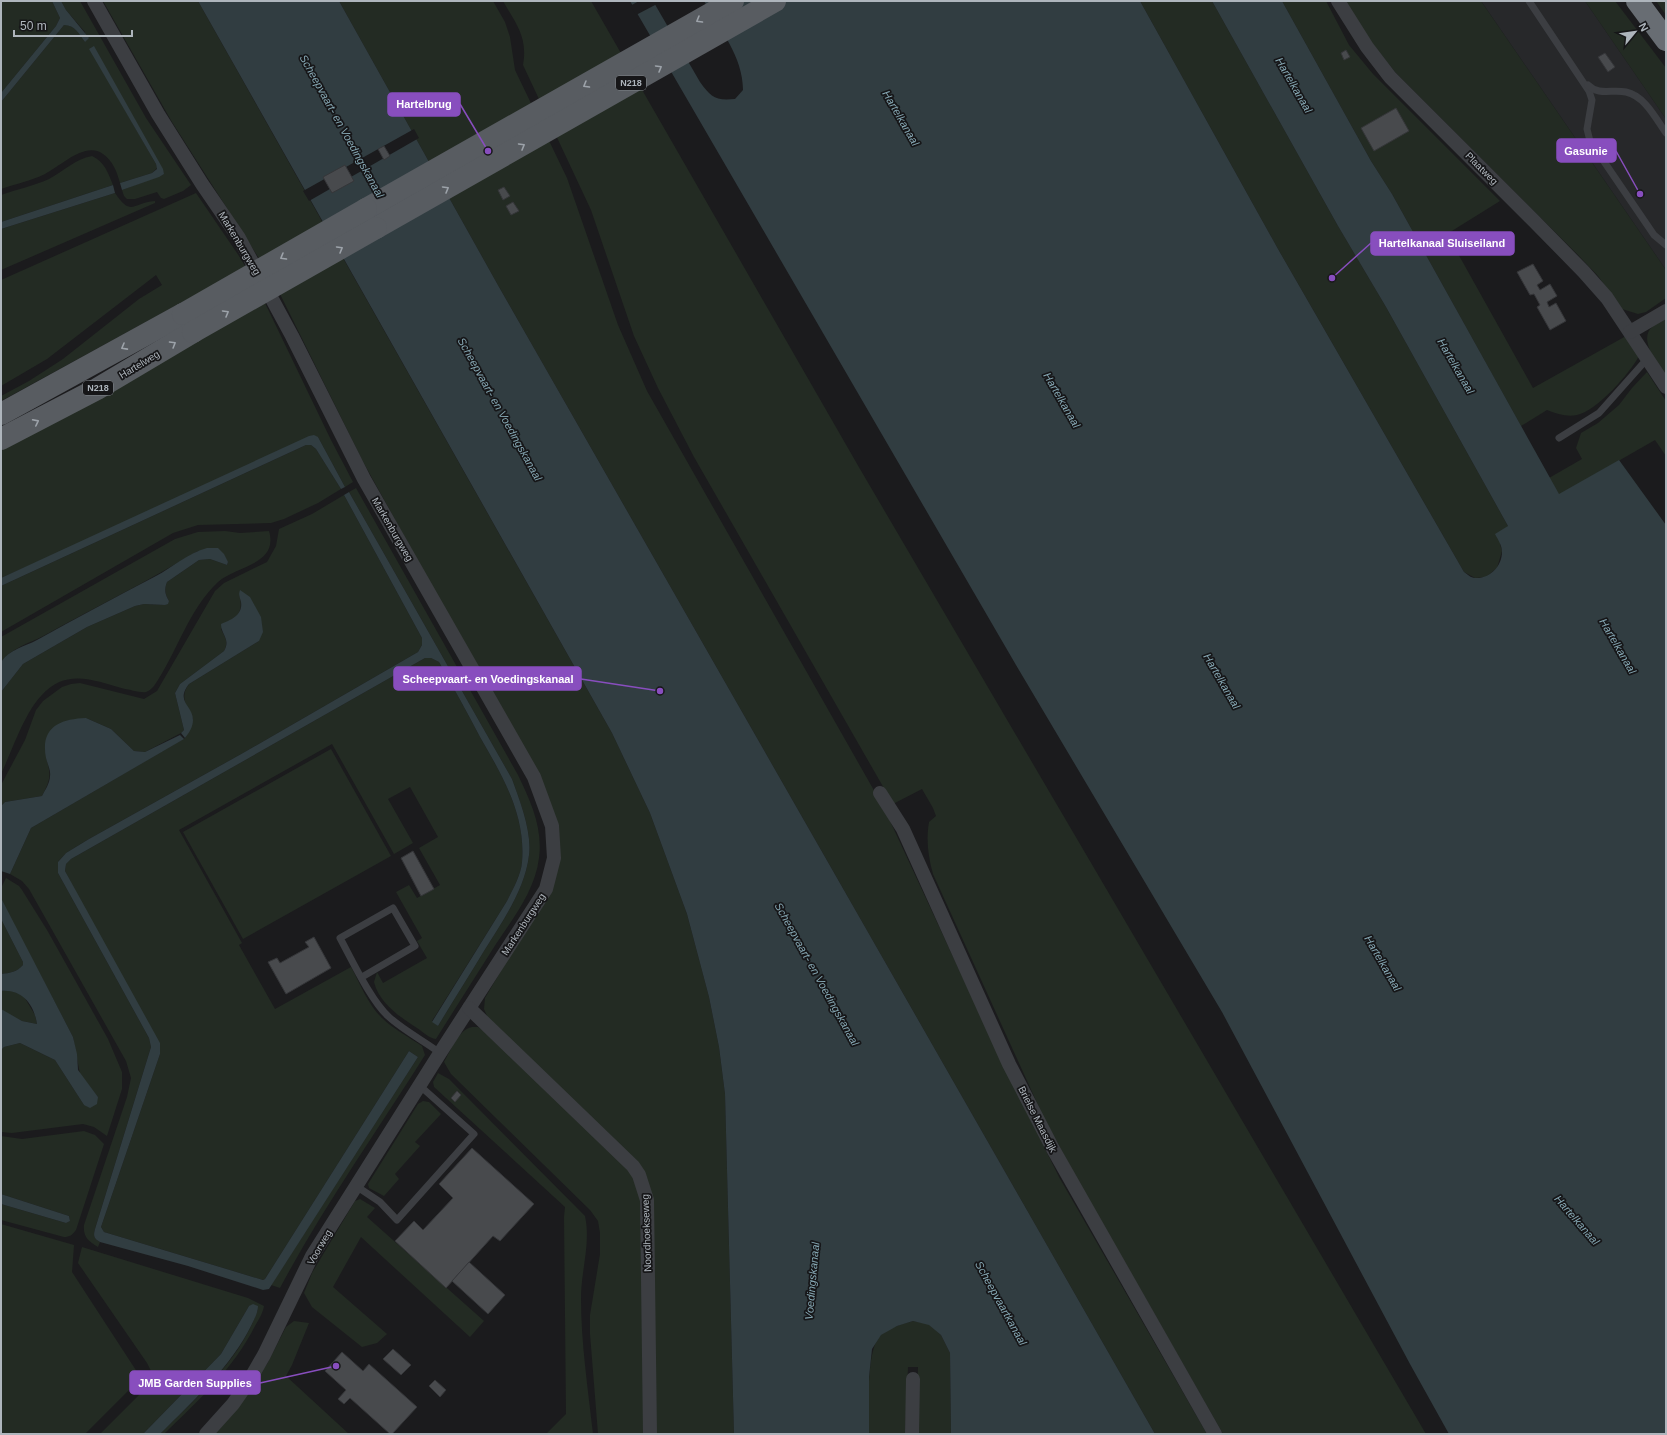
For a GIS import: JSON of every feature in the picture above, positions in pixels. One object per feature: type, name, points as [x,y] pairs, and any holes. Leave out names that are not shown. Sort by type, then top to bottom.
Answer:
[{"type":"highway","points":[[1637,1],[1666,40]]},
{"type":"main road","name":"N218","points":[[188,323],[733,1]]},
{"type":"main road","name":"N218","points":[[1,414],[188,323],[775,1]]},
{"type":"main road","name":"Hartelweg","points":[[1,439],[97,389],[188,323]]},
{"type":"street","name":"Markenburgweg","points":[[94,1],[158,114],[202,184],[239,238],[292,336],[364,479],[534,776],[552,826],[554,858],[546,889],[437,1057]]},
{"type":"street","name":"Plaatweg","points":[[1338,1],[1367,47],[1390,77],[1584,272],[1606,298],[1666,387]]},
{"type":"street","points":[[1630,332],[1666,311]]},
{"type":"street","name":"Brielse Maasdijk","points":[[880,793],[903,829],[1009,1064],[1053,1149],[1215,1434]]},
{"type":"street","name":"Noordhoekseweg","points":[[469,1008],[632,1166],[640,1176],[647,1200],[650,1434]]},
{"type":"street","name":"Voorweg","points":[[206,1434],[233,1404],[249,1381],[264,1355],[312,1256],[437,1057]]},
{"type":"street","points":[[912,1434],[913,1379]]},
{"type":"lane","points":[[1529,1],[1589,90],[1592,100],[1587,129],[1590,141],[1654,235],[1666,245]]},
{"type":"lane","points":[[1584,81],[1593,90],[1600,92],[1627,92],[1638,98],[1649,108],[1666,133]]},
{"type":"lane","points":[[1559,438],[1599,413],[1647,359]]},
{"type":"lane","points":[[362,977],[415,946],[393,908],[340,938],[362,977],[376,1001],[389,1017],[437,1057]]},
{"type":"lane","points":[[356,1186],[380,1202],[397,1220],[474,1134],[419,1085]]},
{"type":"shaded area","points":[[1,1],[52,1],[60,18],[56,26],[1,93]]},
{"type":"shaded area","points":[[61,1],[80,1],[146,118],[191,185],[183,191],[164,199],[161,198],[157,192],[135,199],[127,199],[124,196],[122,190],[164,174],[90,49],[157,168],[152,173],[120,183],[114,167],[109,160],[103,154],[96,151],[89,151],[73,156],[45,174],[29,181],[1,189],[1,102],[64,25],[74,28],[85,42],[85,32],[66,10]]},
{"type":"shaded area","points":[[103,1],[198,1],[323,223],[260,260],[172,122]]},
{"type":"shaded area","points":[[339,1],[493,1],[505,22],[510,37],[515,70],[567,178],[618,325],[647,391],[884,808],[1001,1060],[1059,1177],[1207,1434],[1155,1434],[499,287]]},
{"type":"shaded area","points":[[503,1],[591,1],[860,469],[1426,1434],[1223,1434],[1077,1179],[1043,1116],[933,874],[929,854],[928,829],[929,822],[936,816],[933,808],[922,789],[893,804],[694,457],[658,388],[634,336],[591,210],[523,65],[524,46],[520,31]]},
{"type":"shaded area","points":[[1140,1],[1212,1],[1338,226],[1386,307],[1508,526],[1500,544],[1502,551],[1497,568],[1486,577],[1475,578],[1464,572],[1278,249]]},
{"type":"shaded area","points":[[1282,1],[1326,1],[1349,45],[1373,74],[1500,201],[1447,234],[1533,388],[1626,336],[1639,356],[1621,381],[1603,399],[1585,412],[1573,416],[1562,415],[1547,410],[1521,426],[1392,194],[1371,161]]},
{"type":"shaded area","points":[[1344,1],[1481,1],[1666,270],[1666,298],[1646,312],[1638,314],[1622,309],[1598,276],[1578,255],[1395,72],[1372,43]]},
{"type":"shaded area","points":[[1481,1],[1585,1],[1666,119],[1666,270]]},
{"type":"shaded area","points":[[1585,1],[1615,1],[1666,68],[1666,119]]},
{"type":"shaded area","points":[[1656,1],[1666,1],[1666,15]]},
{"type":"shaded area","points":[[92,156],[103,165],[108,172],[113,185],[1,222],[1,195],[49,179],[75,162]]},
{"type":"shaded area","points":[[115,193],[125,205],[129,207],[148,202],[155,201],[155,203],[1,270],[1,229]]},
{"type":"shaded area","points":[[196,193],[245,266],[232,275],[1,401],[1,396],[29,381],[63,359],[139,299],[162,285],[156,275],[47,359],[1,386],[1,280]]},
{"type":"shaded area","points":[[343,258],[612,733],[650,813],[687,914],[709,997],[719,1047],[725,1094],[734,1434],[653,1434],[651,1194],[488,1018],[484,1009],[485,998],[532,918],[558,830],[418,561],[361,458],[280,294]]},
{"type":"shaded area","points":[[265,303],[331,440],[353,482],[345,487],[318,437],[1,578],[1,450]]},
{"type":"shaded area","points":[[1666,318],[1666,376],[1654,359],[1648,345],[1647,338],[1648,332],[1652,327]]},
{"type":"shaded area","points":[[1647,372],[1666,401],[1666,456],[1655,440],[1559,495],[1549,478],[1582,459],[1576,448],[1581,433],[1598,423],[1619,405]]},
{"type":"shaded area","points":[[306,445],[311,445],[316,449],[341,489],[318,503],[284,519],[271,523],[198,525],[173,533],[1,632],[1,586]]},
{"type":"shaded area","points":[[356,488],[518,775],[535,815],[538,826],[540,847],[539,858],[533,882],[522,904],[436,1039],[426,1035],[391,1009],[380,996],[374,982],[377,972],[383,983],[427,958],[417,941],[422,938],[396,892],[409,885],[417,898],[440,885],[419,848],[438,837],[410,787],[388,799],[413,843],[394,854],[332,744],[179,830],[242,943],[239,945],[275,1009],[351,967],[368,1000],[377,1013],[391,1026],[422,1046],[425,1055],[332,1199],[280,1288],[271,1285],[418,1057],[409,1051],[265,1279],[263,1280],[104,1232],[101,1227],[160,1054],[65,871],[66,864],[71,859],[425,658],[431,658],[439,662],[504,781],[516,812],[522,845],[522,862],[514,887],[507,901],[432,1021],[438,1026],[505,917],[518,893],[527,868],[529,837],[525,817],[512,779],[349,492]]},
{"type":"shaded area","points":[[344,495],[422,638],[422,645],[418,652],[243,753],[89,839],[66,853],[58,862],[58,873],[149,1038],[151,1047],[95,1229],[94,1237],[100,1242],[98,1247],[91,1243],[85,1236],[84,1225],[127,1097],[131,1078],[126,1061],[29,889],[22,881],[10,874],[31,828],[185,738],[193,719],[186,706],[184,697],[189,684],[259,641],[239,594],[241,606],[238,615],[221,629],[226,642],[224,651],[180,684],[175,693],[184,730],[181,733],[145,752],[134,751],[111,729],[86,718],[46,757],[49,768],[49,781],[42,796],[5,802],[1,806],[1,785],[25,740],[36,710],[43,701],[62,687],[80,683],[144,699],[157,691],[215,591],[224,583],[267,562],[276,546],[279,529],[312,514]]},
{"type":"shaded area","points":[[225,531],[240,533],[269,531],[270,542],[268,551],[262,558],[254,563],[225,577],[208,593],[199,605],[154,686],[147,692],[141,692],[92,680],[71,679],[60,682],[51,687],[41,696],[29,713],[1,774],[1,692],[23,664],[87,627],[135,606],[144,604],[165,605],[169,601],[165,592],[167,582],[199,560],[210,559],[227,565],[228,562],[198,551],[122,594],[45,635],[15,649],[1,662],[1,637],[175,539],[198,532]]},
{"type":"shaded area","points":[[331,749],[391,856],[243,939],[183,832]]},
{"type":"shaded area","points":[[6,878],[19,886],[47,930],[108,1039],[122,1072],[122,1089],[107,1136],[94,1127],[83,1124],[12,1133],[1,1132],[1,1050],[4,1047],[20,1043],[55,1060],[84,1105],[98,1097],[80,1074],[73,1037],[2,902],[1,888]]},
{"type":"shaded area","points":[[1,919],[23,962],[23,965],[13,972],[1,974]]},
{"type":"shaded area","points":[[9,990],[23,995],[35,1015],[37,1024],[22,1021],[2,1011],[1,991]]},
{"type":"shaded area","points":[[478,1027],[484,1031],[633,1174],[642,1195],[645,1434],[598,1434],[590,1334],[590,1315],[600,1254],[600,1233],[598,1221],[590,1210],[451,1074],[444,1062],[459,1036],[467,1029]]},
{"type":"shaded area","points":[[438,1073],[449,1079],[585,1216],[587,1237],[581,1288],[581,1315],[593,1434],[546,1434],[566,1414],[565,1207],[434,1087],[433,1082]]},
{"type":"shaded area","points":[[423,1101],[429,1102],[441,1114],[415,1142],[420,1146],[395,1174],[399,1179],[384,1196],[369,1188],[368,1184],[418,1104]]},
{"type":"shaded area","points":[[84,1131],[95,1135],[104,1144],[76,1230],[69,1236],[64,1237],[1,1220],[1,1204],[66,1223],[70,1221],[69,1216],[1,1194],[1,1136],[22,1139]]},
{"type":"shaded area","points":[[360,1199],[375,1208],[367,1217],[484,1321],[470,1337],[361,1237],[333,1287],[387,1334],[377,1343],[362,1347],[312,1307],[304,1293],[312,1273],[355,1201]]},
{"type":"shaded area","points":[[1,1224],[74,1245],[72,1272],[141,1378],[85,1434],[1,1434]]},
{"type":"shaded area","points":[[82,1247],[248,1298],[264,1306],[261,1316],[237,1356],[202,1396],[164,1434],[160,1434],[203,1392],[229,1361],[241,1345],[258,1309],[249,1306],[221,1354],[143,1434],[100,1434],[151,1383],[154,1377],[147,1363],[78,1263]]},
{"type":"shaded area","points":[[294,1321],[309,1323],[286,1376],[349,1434],[215,1434],[267,1364],[286,1327]]},
{"type":"shaded area","points":[[913,1321],[929,1324],[941,1335],[950,1353],[951,1434],[916,1434],[918,1367],[908,1367],[905,1434],[869,1434],[870,1366],[877,1341],[882,1334],[889,1329]]},
{"type":"water","points":[[52,1],[61,1],[66,10],[89,38],[85,42],[74,28],[64,25],[1,102],[1,93],[56,26],[60,18]]},
{"type":"water","points":[[198,1],[339,1],[499,287],[1155,1434],[951,1434],[950,1353],[941,1335],[929,1325],[913,1321],[897,1326],[881,1335],[872,1349],[869,1377],[869,1434],[734,1434],[725,1094],[719,1047],[709,997],[687,914],[650,813],[612,733]]},
{"type":"water","name":"Hartelkanaal","points":[[630,1],[653,1],[704,87],[714,97],[735,99],[743,90],[739,66],[730,44],[704,1],[1140,1],[1278,249],[1464,572],[1474,578],[1486,576],[1494,571],[1500,562],[1502,552],[1500,543],[1495,534],[1508,526],[1386,307],[1338,226],[1212,1],[1282,1],[1371,161],[1392,194],[1559,494],[1619,460],[1666,525],[1666,1434],[1449,1434],[1222,1012],[1016,665]]},
{"type":"water","points":[[94,46],[163,169],[164,174],[122,190],[120,183],[152,173],[157,169],[156,164],[89,49]]},
{"type":"water","points":[[113,185],[115,193],[1,229],[1,222]]},
{"type":"water","points":[[314,435],[318,437],[345,487],[341,489],[316,449],[311,445],[306,445],[1,586],[1,578]]},
{"type":"water","points":[[349,492],[512,779],[525,817],[529,837],[527,868],[518,893],[505,917],[438,1026],[432,1022],[507,901],[514,887],[522,862],[522,845],[516,812],[504,781],[439,662],[431,658],[425,658],[71,859],[66,864],[65,871],[160,1043],[160,1054],[101,1227],[104,1232],[263,1280],[265,1279],[409,1051],[418,1057],[269,1289],[263,1290],[188,1266],[100,1242],[94,1237],[95,1229],[151,1047],[149,1038],[58,873],[58,862],[66,853],[89,839],[243,753],[418,652],[422,645],[422,638],[344,495]]},
{"type":"water","points":[[207,548],[218,548],[224,554],[228,562],[227,565],[210,559],[199,560],[167,582],[165,590],[169,601],[168,604],[144,604],[135,606],[87,627],[23,664],[1,692],[1,662],[9,654],[156,576],[193,553]]},
{"type":"water","points":[[240,590],[250,597],[261,617],[263,632],[259,641],[189,684],[185,690],[184,699],[192,715],[193,723],[185,738],[181,733],[184,730],[175,693],[180,684],[224,651],[226,647],[226,640],[221,624],[232,619],[238,614],[241,607],[239,595]]},
{"type":"water","points":[[86,718],[111,729],[134,751],[145,752],[180,735],[184,739],[31,828],[10,874],[1,871],[1,806],[5,802],[42,796],[50,779],[50,771],[46,758],[45,747],[49,732],[60,723],[68,720]]},
{"type":"water","points":[[1,898],[73,1037],[77,1054],[78,1070],[98,1097],[97,1104],[90,1108],[84,1105],[55,1060],[20,1043],[4,1047],[1,1050],[1,1009],[22,1021],[37,1024],[33,1010],[26,999],[15,992],[1,991],[1,974],[16,971],[23,965],[23,962],[1,919]]},
{"type":"water","points":[[1,1194],[69,1216],[70,1221],[66,1223],[1,1204]]},
{"type":"water","points":[[253,1304],[258,1306],[254,1320],[234,1355],[223,1369],[199,1396],[160,1434],[143,1434],[221,1354],[249,1306]]},
{"type":"pier","points":[[639,1],[655,1],[657,4],[636,15],[630,6]]},
{"type":"pier","points":[[414,129],[419,138],[309,201],[303,191]]},
{"type":"building","points":[[1346,50],[1350,57],[1344,60],[1341,53]]},
{"type":"building","points":[[1605,53],[1615,67],[1608,72],[1598,57]]},
{"type":"building","points":[[1396,108],[1409,131],[1374,151],[1361,128]]},
{"type":"building","points":[[384,146],[390,156],[384,160],[378,149]]},
{"type":"building","points":[[345,165],[354,181],[332,193],[323,177]]},
{"type":"building","points":[[504,187],[510,196],[503,200],[498,190]]},
{"type":"building","points":[[513,202],[519,211],[511,215],[506,206]]},
{"type":"building","points":[[1533,264],[1543,281],[1537,285],[1540,290],[1550,284],[1557,296],[1547,302],[1549,307],[1556,303],[1566,321],[1550,330],[1537,307],[1540,305],[1534,294],[1530,295],[1517,272]]},
{"type":"building","points":[[413,851],[434,889],[421,896],[401,858]]},
{"type":"building","points":[[314,937],[331,968],[286,994],[268,962],[277,958],[280,963],[309,947],[305,942]]},
{"type":"building","points":[[457,1091],[461,1095],[455,1102],[451,1098]]},
{"type":"building","points":[[472,1148],[534,1204],[500,1241],[493,1236],[446,1288],[395,1241],[414,1221],[423,1230],[453,1198],[439,1184]]},
{"type":"building","points":[[469,1262],[505,1295],[488,1314],[452,1281]]},
{"type":"building","points":[[393,1349],[411,1365],[401,1375],[383,1359]]},
{"type":"building","points":[[342,1352],[363,1371],[369,1364],[417,1407],[392,1434],[390,1434],[350,1398],[344,1404],[338,1399],[346,1390],[325,1371]]},
{"type":"building","points":[[435,1380],[446,1390],[440,1397],[429,1386]]},
{"type":"place","name":"Hartelbrug","points":[[488,151]]},
{"type":"place","name":"Gasunie","points":[[1640,194]]},
{"type":"place","name":"Hartelkanaal Sluiseiland","points":[[1332,278]]},
{"type":"place","name":"Scheepvaart- en Voedingskanaal","points":[[660,691]]},
{"type":"place","name":"JMB Garden Supplies","points":[[336,1366]]},
{"type":"water label","name":"Voedingskanaal","points":[[812,1281]]},
{"type":"water label","name":"Scheepvaartkanaal","points":[[1001,1303]]}]
